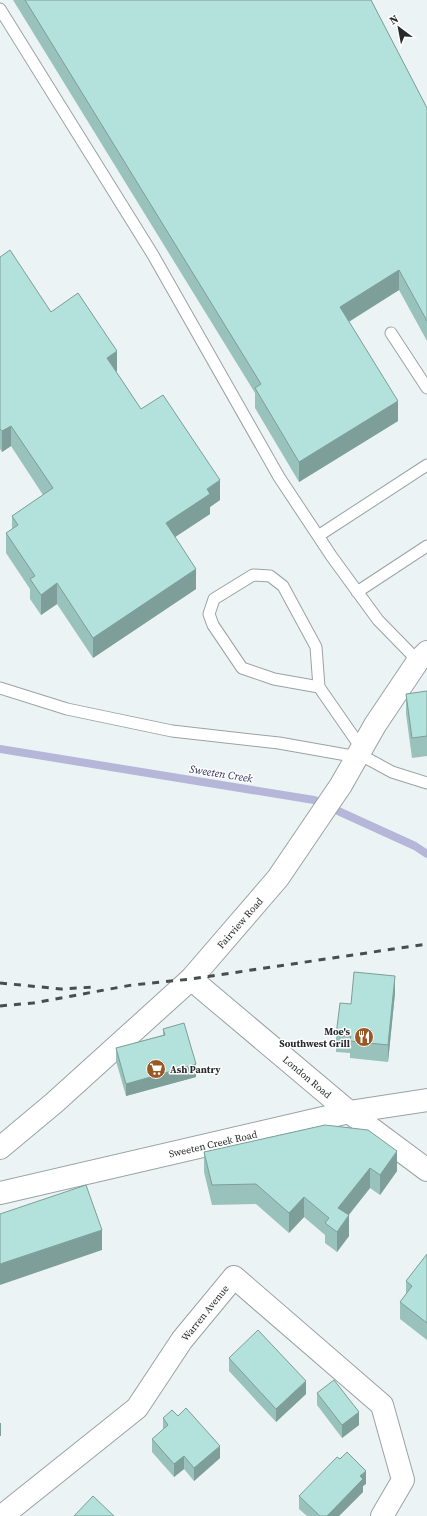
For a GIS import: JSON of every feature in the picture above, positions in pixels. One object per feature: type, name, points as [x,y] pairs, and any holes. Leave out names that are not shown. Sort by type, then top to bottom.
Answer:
[{"type":"main road","name":"Fairview Road","points":[[0,1148],[54,1103],[191,978],[278,878],[341,784],[375,725],[423,657]]},
{"type":"main road","name":"London Road","points":[[191,978],[349,1112],[427,1170]]},
{"type":"main road","name":"Sweeten Creek Road","points":[[0,1193],[349,1112],[427,1100]]},
{"type":"main road","name":"Warren Avenue","points":[[2,1516],[137,1408],[182,1340],[234,1277],[382,1405],[403,1480],[382,1516]]},
{"type":"lane","points":[[0,9],[153,255],[275,470],[318,536],[378,620],[423,657]]},
{"type":"lane","points":[[391,333],[427,388]]},
{"type":"lane","points":[[318,536],[427,465]]},
{"type":"lane","points":[[357,592],[427,546]]},
{"type":"lane","points":[[319,687],[274,679],[242,668],[213,625],[209,614],[214,599],[253,575],[270,576],[283,586],[316,647],[319,687],[360,753]]},
{"type":"lane","points":[[0,688],[67,709],[172,731],[360,753],[392,772],[427,783]]},
{"type":"building","points":[[25,0],[371,0],[427,108],[427,321],[399,270],[340,307],[398,401],[299,462],[255,388],[261,384]]},
{"type":"building","points":[[10,250],[51,312],[78,293],[117,351],[107,358],[141,409],[163,395],[220,480],[207,489],[210,494],[166,523],[196,569],[93,638],[57,583],[41,595],[30,579],[35,576],[6,533],[18,525],[12,516],[53,488],[11,426],[2,431],[0,429],[0,257]]},
{"type":"building","points":[[427,691],[427,736],[412,738],[406,694]]},
{"type":"building","name":"Moe's Southwest Grill","points":[[354,972],[395,976],[388,1045],[350,1041],[351,1036],[336,1035],[340,1003],[351,1004]]},
{"type":"building","name":"Ash Pantry","points":[[184,1023],[196,1064],[126,1084],[116,1048],[165,1035],[163,1029]]},
{"type":"building","points":[[325,1125],[368,1130],[397,1151],[380,1175],[370,1168],[338,1208],[349,1215],[337,1232],[325,1223],[329,1218],[304,1197],[289,1213],[256,1184],[212,1185],[204,1152]]},
{"type":"building","points":[[86,1185],[102,1230],[0,1264],[0,1214]]},
{"type":"building","points":[[427,1254],[427,1323],[400,1302],[412,1286],[406,1281]]},
{"type":"building","points":[[258,1330],[306,1381],[276,1409],[229,1358]]},
{"type":"building","points":[[334,1380],[359,1412],[342,1425],[317,1393]]},
{"type":"building","points":[[186,1408],[220,1446],[194,1468],[184,1456],[174,1464],[152,1439],[168,1425],[163,1418],[172,1410],[178,1416]]},
{"type":"building","points":[[347,1452],[366,1471],[360,1476],[363,1479],[327,1516],[320,1516],[299,1496],[337,1457],[340,1459]]},
{"type":"building","points":[[93,1496],[114,1516],[74,1516]]},
{"type":"waterway","name":"Sweeten Creek","points":[[0,749],[314,800],[415,846],[427,854]]},
{"type":"railway","points":[[0,1006],[33,1003],[132,985],[191,979],[427,944]]},
{"type":"railway","points":[[0,983],[61,989],[94,987]]},
{"type":"place","name":"Moe's Southwest Grill","points":[[364,1037]]},
{"type":"place","name":"Ash Pantry","points":[[156,1069]]}]
